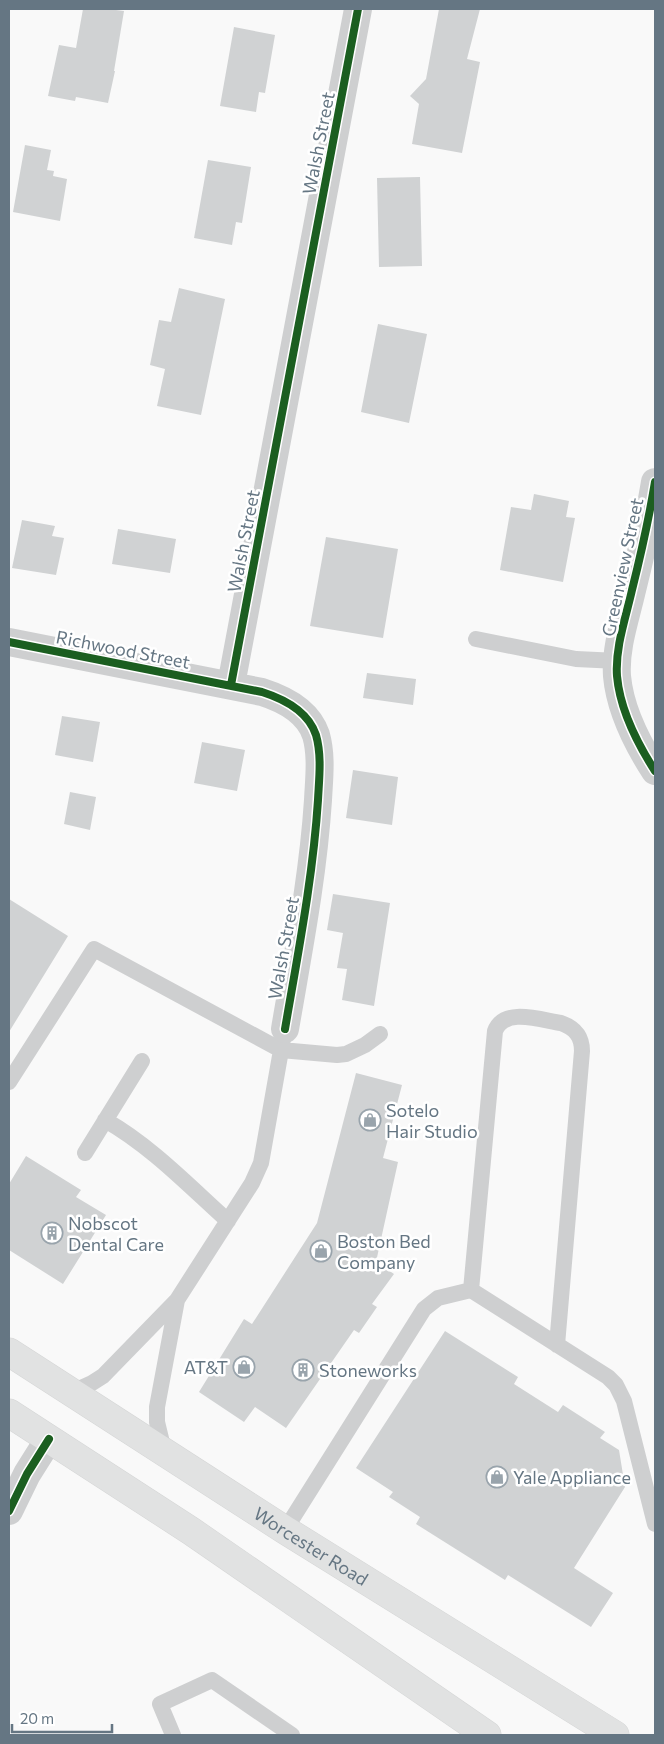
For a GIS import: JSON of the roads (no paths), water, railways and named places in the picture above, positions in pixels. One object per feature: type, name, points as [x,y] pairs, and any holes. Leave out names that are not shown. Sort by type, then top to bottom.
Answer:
[{"type":"highway","name":"Worcester Road","points":[[9,1352],[285,1530],[615,1735]]},
{"type":"highway","points":[[9,1413],[190,1532],[487,1735]]},
{"type":"street","name":"Walsh Street","points":[[283,1040],[311,870],[320,765],[316,734],[307,719],[295,707],[279,698],[231,685],[358,9]]},
{"type":"street","name":"Greenview Street","points":[[655,482],[647,563],[623,629],[617,676],[623,707],[629,723],[655,771]]},
{"type":"street","name":"Richwood Street","points":[[9,642],[231,685]]},
{"type":"street","points":[[9,1511],[27,1474],[49,1439]]},
{"type":"lane","points":[[476,639],[576,659],[618,661]]},
{"type":"lane","points":[[9,1082],[94,949],[283,1040],[337,1055],[346,1054],[365,1045],[380,1034]]},
{"type":"lane","points":[[471,1290],[495,1031],[498,1024],[510,1017],[568,1025],[580,1036],[582,1051],[557,1345]]},
{"type":"lane","points":[[72,1392],[103,1376],[177,1300],[252,1183],[261,1163],[283,1040]]},
{"type":"lane","points":[[85,1153],[142,1061]]},
{"type":"lane","points":[[105,1120],[141,1144],[228,1221]]},
{"type":"lane","points":[[285,1530],[424,1309],[438,1298],[471,1290],[608,1377],[616,1385],[624,1401],[655,1524]]},
{"type":"lane","points":[[164,1451],[157,1422],[157,1407],[177,1300]]},
{"type":"lane","points":[[173,1735],[160,1704],[212,1680],[292,1735]]},
{"type":"place","name":"Sotelo Hair Studio","points":[[370,1120]]},
{"type":"place","name":"Nobscot Dental Care","points":[[52,1233]]},
{"type":"place","name":"Boston Bed Company","points":[[321,1251]]},
{"type":"place","name":"AT&T","points":[[244,1367]]},
{"type":"place","name":"Stoneworks","points":[[303,1370]]},
{"type":"place","name":"Yale Appliance","points":[[497,1477]]}]
